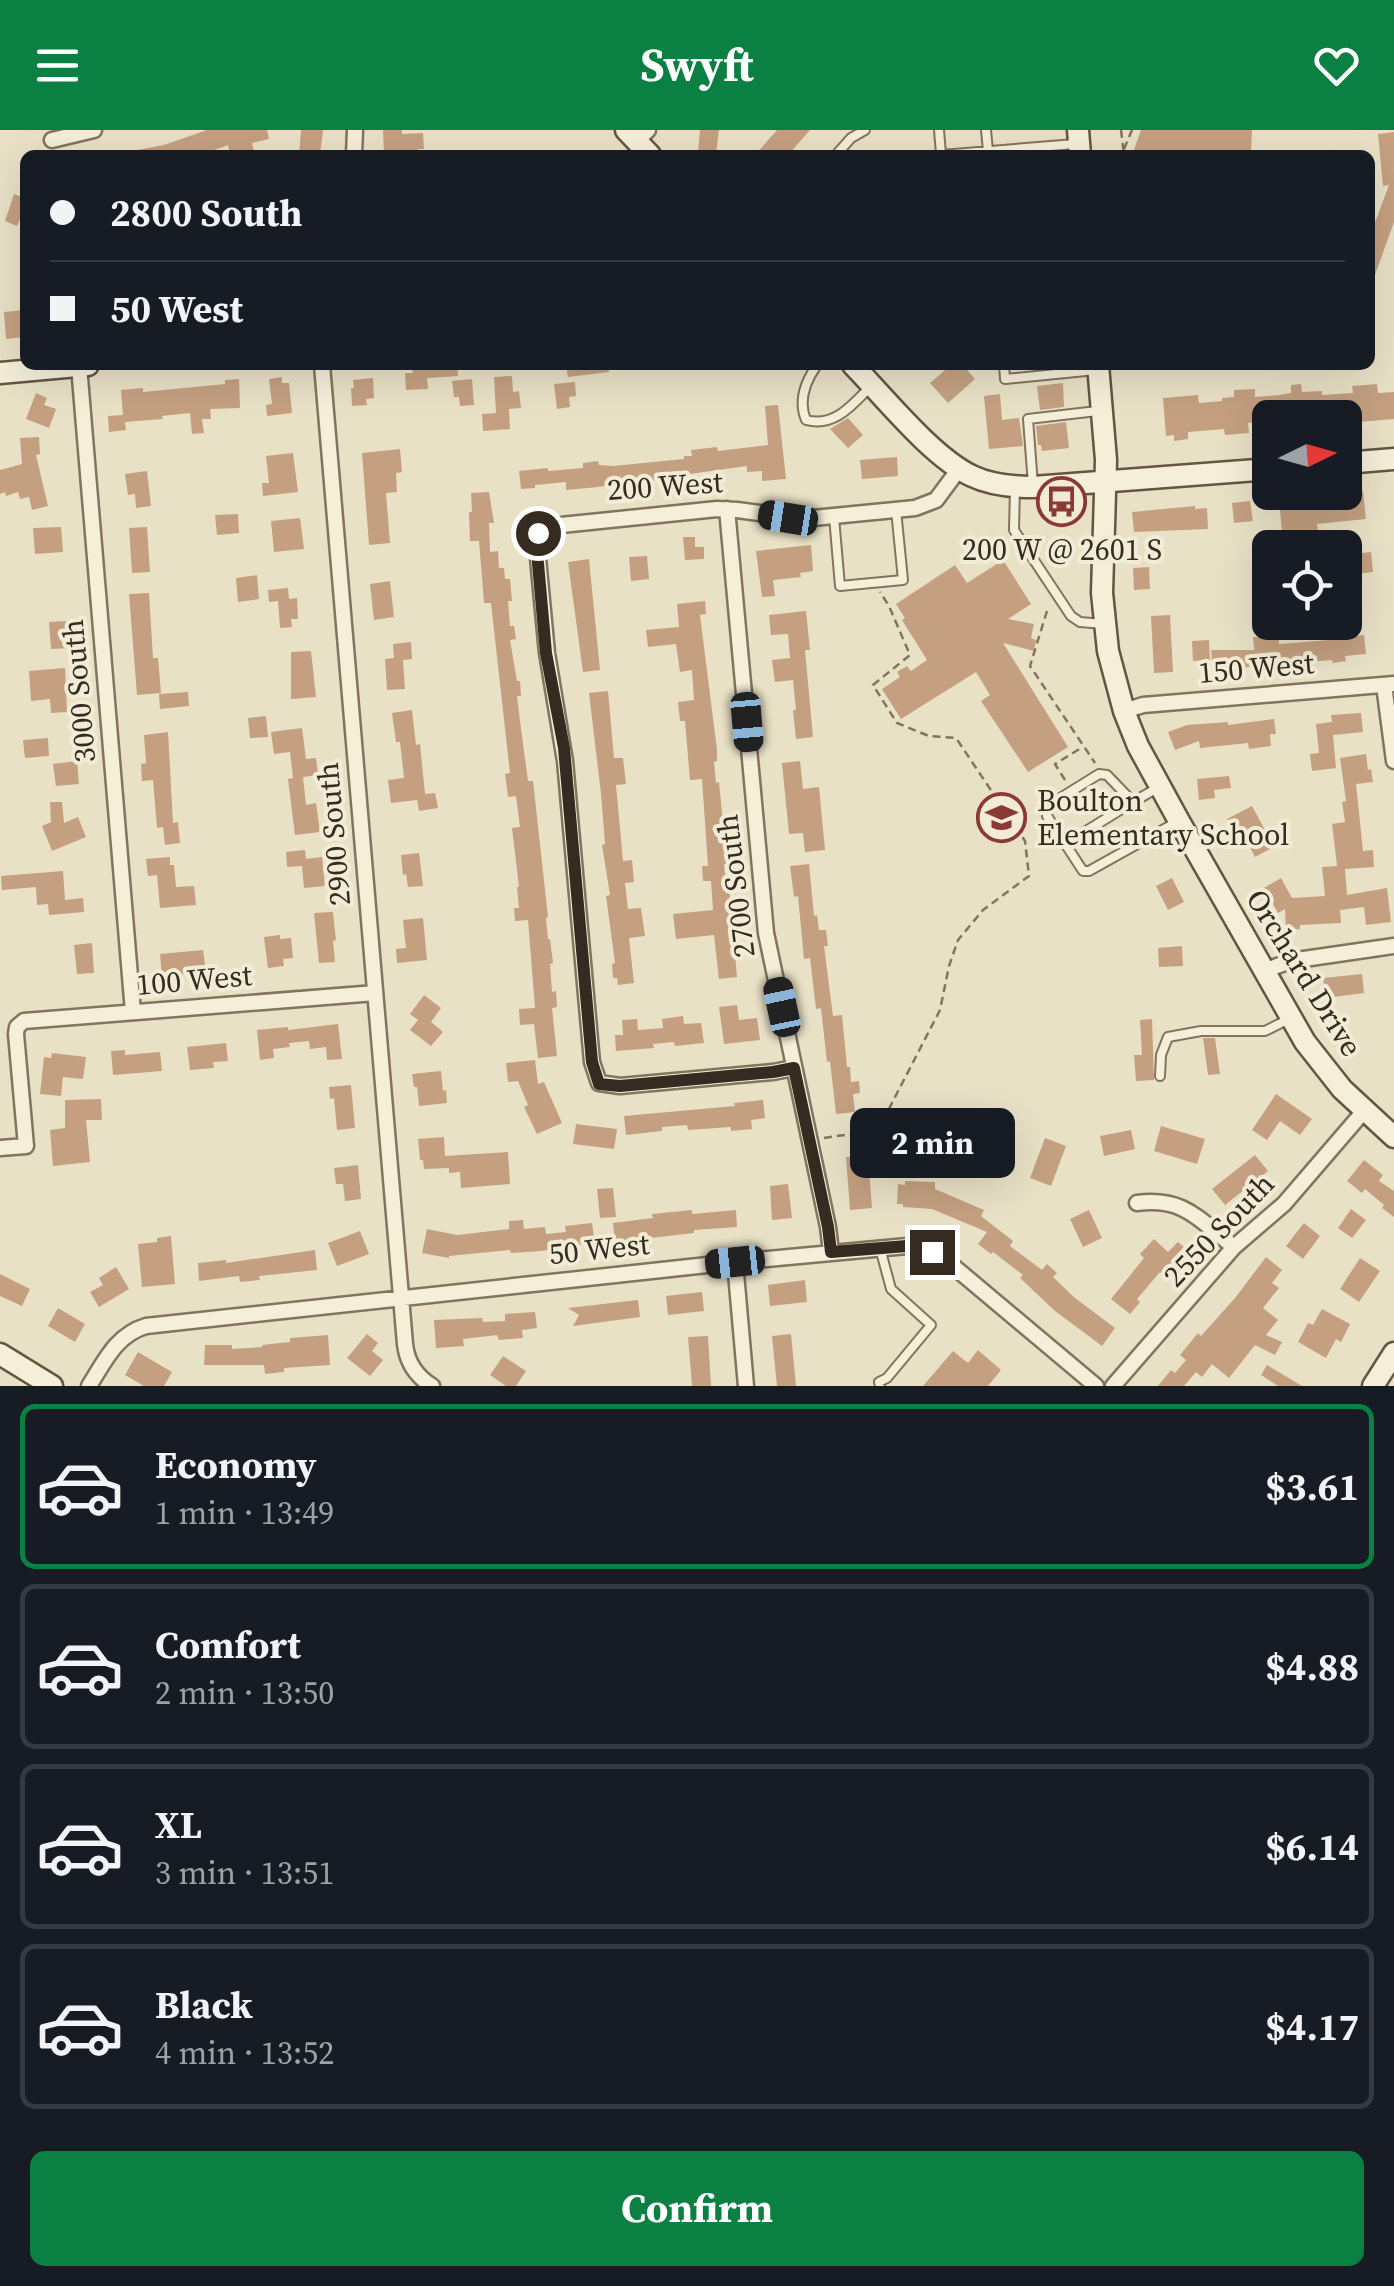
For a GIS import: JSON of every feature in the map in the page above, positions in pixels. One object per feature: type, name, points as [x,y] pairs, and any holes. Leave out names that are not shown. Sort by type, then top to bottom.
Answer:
[{"type":"main road","points":[[0,372],[26,370]]},
{"type":"main road","points":[[858,370],[938,452],[958,468],[985,481],[1024,487],[1252,470]]},
{"type":"main road","name":"Orchard Drive","points":[[1098,370],[1106,482],[1104,624],[1124,712],[1138,746],[1291,1018],[1322,1064],[1364,1111],[1394,1137]]},
{"type":"main road","points":[[1362,461],[1394,458]]},
{"type":"main road","points":[[1374,1386],[1394,1353]]},
{"type":"main road","points":[[0,1354],[52,1386]]},
{"type":"street","points":[[52,140],[94,130]]},
{"type":"street","name":"3000 South","points":[[78,370],[133,1012]]},
{"type":"street","name":"2900 South","points":[[322,370],[405,1344],[409,1360],[432,1386]]},
{"type":"street","name":"200 West","points":[[794,1068],[620,1086],[599,1084],[592,1062],[562,733],[546,653],[538,533],[562,525],[727,509],[796,519],[924,507],[936,500],[958,468]]},
{"type":"street","name":"2700 South","points":[[727,509],[766,933],[831,1252]]},
{"type":"street","points":[[1389,684],[1394,761]]},
{"type":"street","name":"150 West","points":[[1124,712],[1142,706],[1389,684]]},
{"type":"street","points":[[1264,971],[1290,960],[1394,946]]},
{"type":"street","name":"100 West","points":[[0,1148],[26,1146],[18,1024],[28,1020],[375,993]]},
{"type":"street","name":"2550 South","points":[[1113,1386],[1234,1247],[1284,1204],[1364,1111]]},
{"type":"street","points":[[1137,1203],[1166,1201],[1178,1205],[1234,1247]]},
{"type":"street","name":"50 West","points":[[89,1386],[115,1345],[139,1328],[880,1248],[916,1248],[940,1256],[1096,1386]]},
{"type":"street","points":[[735,1262],[746,1386]]},
{"type":"lane","points":[[840,150],[865,130]]},
{"type":"lane","points":[[986,130],[988,150],[1079,143]]},
{"type":"lane","points":[[814,370],[802,398],[806,420],[813,422],[828,422],[841,415],[872,385]]},
{"type":"lane","points":[[1004,370],[1005,379],[1081,370]]},
{"type":"lane","points":[[1102,410],[1028,419],[1024,487],[1014,530],[1071,616],[1080,622],[1104,624]]},
{"type":"lane","points":[[834,516],[840,586],[879,583],[903,580],[896,510]]},
{"type":"lane","points":[[1133,802],[1107,776],[1098,774],[1050,805],[1047,816],[1083,871],[1179,821]]},
{"type":"lane","points":[[1065,844],[1160,786]]},
{"type":"lane","points":[[1160,1076],[1161,1056],[1168,1037],[1201,1031],[1264,1032],[1291,1018]]},
{"type":"lane","points":[[880,1248],[891,1289],[931,1325],[887,1378],[879,1382],[880,1386]]},
{"type":"path","points":[[822,1138],[878,1130],[940,1010],[958,940],[983,910],[1029,876],[1025,842],[956,738],[929,736],[897,723],[874,685],[910,655],[890,606],[880,592]]},
{"type":"path","points":[[1047,611],[1030,666],[1095,763]]},
{"type":"path","points":[[1065,780],[1055,764],[1083,746]]},
{"type":"building","points":[[207,130],[267,130],[269,139],[252,143],[254,150],[229,150],[228,145],[214,150],[137,150]]},
{"type":"building","points":[[301,130],[323,130],[321,150],[299,150]]},
{"type":"building","points":[[383,130],[423,133],[424,149],[384,150]]},
{"type":"building","points":[[700,130],[719,130],[716,150],[698,150]]},
{"type":"building","points":[[777,130],[810,130],[792,150],[759,150]]},
{"type":"building","points":[[1141,130],[1252,130],[1251,150],[1134,150]]},
{"type":"building","points":[[1394,132],[1394,222],[1375,275],[1375,223],[1389,185],[1383,186],[1378,134]]},
{"type":"building","points":[[14,194],[20,196],[17,226],[5,221]]},
{"type":"building","points":[[20,310],[20,338],[6,339],[4,312]]},
{"type":"building","points":[[412,370],[457,370],[458,376],[427,378],[428,389],[406,390],[405,373],[413,373]]},
{"type":"building","points":[[567,370],[609,370],[609,372],[568,377]]},
{"type":"building","points":[[945,370],[967,370],[975,379],[948,403],[930,383]]},
{"type":"building","points":[[512,376],[513,392],[519,391],[521,408],[509,409],[510,429],[483,431],[482,414],[496,413],[494,377]]},
{"type":"building","points":[[282,377],[282,383],[289,383],[292,413],[267,416],[266,405],[272,404],[269,379]]},
{"type":"building","points":[[373,378],[374,398],[366,399],[367,405],[352,406],[353,380]]},
{"type":"building","points":[[239,379],[240,408],[210,409],[211,419],[202,419],[204,433],[192,434],[190,413],[125,422],[126,430],[109,432],[108,416],[123,415],[121,390],[143,388],[143,392],[225,384],[225,380]]},
{"type":"building","points":[[472,379],[474,405],[460,406],[452,381]]},
{"type":"building","points":[[575,382],[576,396],[569,397],[570,407],[557,409],[554,384]]},
{"type":"building","points":[[1063,383],[1064,407],[1040,410],[1037,386]]},
{"type":"building","points":[[1301,384],[1302,392],[1322,391],[1322,395],[1353,393],[1352,386],[1377,384],[1378,393],[1394,392],[1394,419],[1362,422],[1362,400],[1252,400],[1249,433],[1225,435],[1224,429],[1188,432],[1188,439],[1174,441],[1174,435],[1166,436],[1163,398],[1198,395],[1199,403],[1222,401],[1234,397],[1234,390],[1255,389],[1255,397],[1279,395],[1291,393],[1291,385]]},
{"type":"building","points":[[36,393],[47,398],[44,405],[56,409],[49,428],[26,419]]},
{"type":"building","points":[[1000,394],[1002,420],[1019,418],[1023,446],[989,449],[984,396]]},
{"type":"building","points":[[778,405],[786,479],[762,481],[762,471],[747,472],[747,466],[588,488],[566,490],[566,482],[521,489],[519,471],[583,468],[583,463],[598,461],[599,465],[613,466],[684,459],[692,456],[691,450],[768,445],[765,406]]},
{"type":"building","points":[[848,418],[863,435],[848,448],[830,429]]},
{"type":"building","points":[[1066,422],[1069,448],[1042,451],[1036,426]]},
{"type":"building","points":[[39,437],[40,454],[36,455],[48,506],[32,510],[29,497],[20,499],[18,492],[0,494],[0,470],[22,464],[20,438]]},
{"type":"building","points":[[400,449],[402,472],[396,473],[397,492],[386,493],[390,543],[369,545],[362,453]]},
{"type":"building","points":[[293,453],[298,492],[263,496],[262,483],[269,483],[266,456]]},
{"type":"building","points":[[897,457],[898,476],[862,479],[860,460]]},
{"type":"building","points":[[147,471],[151,506],[136,508],[135,494],[128,495],[125,474]]},
{"type":"building","points":[[1362,491],[1366,519],[1317,524],[1318,530],[1282,530],[1280,510],[1362,510]]},
{"type":"building","points":[[489,492],[494,523],[489,523],[490,552],[498,551],[499,568],[504,568],[505,579],[510,579],[510,626],[514,626],[516,639],[510,640],[520,681],[521,696],[517,696],[528,781],[533,781],[553,963],[552,992],[556,991],[557,1007],[552,1008],[557,1056],[538,1058],[534,1024],[520,1025],[519,1009],[535,1008],[528,920],[515,921],[519,887],[512,828],[520,827],[516,796],[508,797],[505,774],[510,773],[491,603],[484,603],[479,541],[470,541],[471,493]]},
{"type":"building","points":[[1250,501],[1253,521],[1234,523],[1232,503]]},
{"type":"building","points":[[1207,508],[1208,529],[1134,532],[1132,512]]},
{"type":"building","points":[[238,514],[239,533],[217,535],[215,515]]},
{"type":"building","points":[[300,518],[304,549],[274,552],[271,521]]},
{"type":"building","points":[[61,527],[63,552],[35,554],[33,528]]},
{"type":"building","points":[[147,527],[150,572],[132,573],[129,528]]},
{"type":"building","points":[[683,537],[695,537],[695,547],[704,547],[704,559],[685,560]]},
{"type":"building","points":[[811,545],[813,571],[800,573],[801,577],[773,580],[775,596],[762,597],[756,551]]},
{"type":"building","points":[[1371,552],[1373,572],[1362,573],[1362,553]]},
{"type":"building","points":[[647,556],[649,579],[631,581],[629,557]]},
{"type":"building","points":[[589,559],[600,670],[583,672],[568,562]]},
{"type":"building","name":"Boulton Elementary School","points":[[1003,560],[1031,604],[1008,619],[1034,624],[1031,638],[1036,640],[1034,651],[1003,643],[1068,747],[1028,772],[981,701],[990,695],[976,672],[901,719],[882,689],[900,677],[897,672],[907,666],[911,671],[927,660],[896,604],[955,565],[967,583]]},
{"type":"building","points":[[1149,567],[1150,589],[1134,590],[1133,568]]},
{"type":"building","points":[[257,575],[259,599],[238,602],[236,578]]},
{"type":"building","points":[[390,581],[394,617],[374,620],[370,584]]},
{"type":"building","points":[[288,588],[289,599],[297,598],[298,619],[291,619],[292,627],[280,628],[278,601],[269,602],[268,590]]},
{"type":"building","points":[[149,593],[153,658],[158,658],[161,693],[137,695],[129,594]]},
{"type":"building","points":[[705,601],[706,614],[700,615],[717,750],[714,762],[737,977],[719,979],[714,935],[676,939],[673,914],[713,910],[711,881],[703,881],[702,866],[708,866],[702,779],[690,780],[685,721],[680,721],[678,702],[694,700],[692,670],[680,672],[676,644],[648,647],[646,630],[679,627],[677,604]]},
{"type":"building","points":[[806,611],[810,650],[805,650],[813,737],[796,739],[793,680],[775,682],[772,660],[790,658],[788,634],[771,635],[769,615]]},
{"type":"building","points":[[1170,615],[1173,672],[1154,673],[1151,616]]},
{"type":"building","points":[[67,621],[69,648],[51,649],[49,622]]},
{"type":"building","points":[[1364,635],[1366,654],[1345,656],[1346,661],[1333,663],[1332,660],[1226,669],[1226,674],[1213,675],[1211,650],[1254,650],[1253,640],[1279,640],[1279,644],[1362,640]]},
{"type":"building","points":[[1209,640],[1210,660],[1193,661],[1192,641]]},
{"type":"building","points":[[411,642],[412,659],[403,660],[405,689],[387,690],[385,659],[394,658],[393,644]]},
{"type":"building","points":[[311,651],[316,697],[291,699],[291,652]]},
{"type":"building","points":[[65,668],[67,712],[51,713],[50,699],[31,701],[29,671]]},
{"type":"building","points":[[608,691],[614,758],[623,758],[626,784],[616,785],[623,861],[632,860],[634,882],[625,883],[628,909],[641,908],[645,936],[629,938],[634,983],[618,985],[617,978],[613,978],[615,963],[606,896],[610,895],[589,693]]},
{"type":"building","points":[[188,692],[189,706],[160,709],[159,694]]},
{"type":"building","points":[[412,710],[425,794],[435,793],[438,808],[419,811],[417,800],[391,803],[388,780],[404,778],[392,713]]},
{"type":"building","points":[[1361,713],[1363,732],[1333,735],[1336,768],[1312,771],[1310,754],[1319,753],[1316,724],[1332,722],[1331,715]]},
{"type":"building","points":[[266,716],[268,737],[250,738],[248,718]]},
{"type":"building","points":[[1274,719],[1276,734],[1270,734],[1271,746],[1249,749],[1248,743],[1200,748],[1199,741],[1175,750],[1168,732],[1187,725]]},
{"type":"building","points":[[302,728],[306,759],[316,758],[318,775],[303,777],[306,805],[316,803],[320,832],[295,835],[288,779],[293,778],[290,752],[274,754],[271,732]]},
{"type":"building","points":[[168,732],[173,823],[178,822],[180,843],[165,845],[163,827],[157,828],[153,780],[142,781],[141,764],[146,763],[144,735]]},
{"type":"building","points":[[48,738],[49,756],[25,758],[23,740]]},
{"type":"building","points":[[1366,754],[1373,782],[1356,784],[1363,851],[1373,850],[1374,867],[1345,869],[1347,895],[1387,888],[1391,922],[1366,925],[1364,907],[1340,910],[1341,923],[1300,925],[1300,929],[1286,930],[1285,909],[1278,913],[1264,888],[1281,878],[1292,898],[1325,896],[1322,867],[1337,866],[1332,824],[1345,822],[1340,758]]},
{"type":"building","points":[[77,761],[79,784],[56,786],[53,764]]},
{"type":"building","points":[[800,761],[803,789],[819,787],[825,850],[805,852],[803,833],[789,834],[782,763]]},
{"type":"building","points":[[1229,776],[1231,788],[1214,790],[1215,798],[1199,800],[1197,779]]},
{"type":"building","points":[[50,802],[62,802],[64,823],[78,817],[86,837],[52,851],[42,826],[51,822]]},
{"type":"building","points":[[1252,806],[1270,849],[1255,857],[1247,841],[1240,845],[1227,819]]},
{"type":"building","points":[[305,850],[306,859],[322,857],[325,886],[304,888],[302,866],[287,867],[286,852]]},
{"type":"building","points":[[419,853],[423,886],[408,887],[401,855]]},
{"type":"building","points":[[170,857],[176,887],[194,886],[196,905],[160,908],[157,875],[148,876],[146,859]]},
{"type":"building","points":[[809,864],[814,916],[817,915],[819,930],[826,930],[828,946],[824,946],[833,1016],[842,1015],[847,1067],[851,1082],[859,1081],[860,1093],[853,1094],[855,1112],[836,1114],[821,1008],[816,1009],[810,958],[804,959],[798,896],[794,897],[790,866]]},
{"type":"building","points":[[63,871],[65,900],[83,898],[84,912],[49,915],[48,904],[37,905],[36,887],[2,890],[1,876]]},
{"type":"building","points":[[1172,878],[1184,902],[1168,910],[1156,886]]},
{"type":"building","points":[[333,912],[335,962],[319,963],[314,913]]},
{"type":"building","points":[[423,918],[427,960],[397,963],[396,949],[406,948],[403,920]]},
{"type":"building","points":[[280,935],[280,939],[291,938],[293,958],[283,959],[284,966],[268,968],[264,937]]},
{"type":"building","points":[[92,943],[94,973],[77,974],[74,945]]},
{"type":"building","points":[[1182,946],[1183,966],[1159,967],[1158,948]]},
{"type":"building","points":[[203,950],[206,972],[162,977],[160,954]]},
{"type":"building","points":[[1362,974],[1364,993],[1326,998],[1323,978]]},
{"type":"building","points":[[424,995],[441,1008],[431,1022],[443,1032],[431,1046],[410,1030],[418,1020],[410,1014]]},
{"type":"building","points":[[737,1005],[739,1020],[757,1018],[760,1040],[724,1044],[719,1007]]},
{"type":"building","points":[[683,1016],[684,1024],[701,1023],[704,1043],[675,1046],[674,1042],[616,1051],[615,1035],[623,1035],[622,1020],[637,1019],[638,1030],[663,1028],[662,1019]]},
{"type":"building","points":[[1152,1019],[1154,1080],[1136,1081],[1134,1055],[1142,1055],[1140,1020]]},
{"type":"building","points":[[338,1024],[342,1059],[327,1060],[326,1047],[310,1049],[309,1041],[273,1049],[274,1058],[260,1060],[257,1030]]},
{"type":"building","points":[[1203,1038],[1215,1038],[1220,1074],[1208,1075]]},
{"type":"building","points":[[226,1043],[228,1061],[213,1062],[214,1068],[190,1070],[187,1047]]},
{"type":"building","points":[[125,1050],[125,1055],[160,1052],[162,1071],[113,1075],[111,1051]]},
{"type":"building","points":[[52,1053],[86,1057],[83,1079],[63,1077],[61,1096],[40,1094],[44,1057],[51,1058]]},
{"type":"building","points":[[535,1060],[538,1084],[544,1082],[562,1123],[537,1134],[524,1107],[528,1105],[518,1081],[508,1082],[506,1063]]},
{"type":"building","points":[[441,1071],[447,1103],[419,1106],[412,1074]]},
{"type":"building","points":[[351,1085],[355,1128],[337,1130],[329,1087]]},
{"type":"building","points":[[1276,1094],[1312,1119],[1300,1135],[1280,1121],[1267,1140],[1252,1130]]},
{"type":"building","points":[[101,1099],[102,1120],[86,1120],[90,1162],[53,1166],[50,1130],[65,1128],[65,1100]]},
{"type":"building","points":[[763,1100],[765,1118],[751,1120],[752,1129],[688,1130],[687,1125],[626,1135],[624,1116]]},
{"type":"building","points":[[576,1124],[617,1129],[614,1149],[573,1144]]},
{"type":"building","points":[[1161,1126],[1205,1139],[1197,1164],[1154,1151]]},
{"type":"building","points":[[1131,1130],[1135,1149],[1104,1156],[1100,1136]]},
{"type":"building","points":[[444,1137],[445,1156],[508,1152],[510,1184],[461,1188],[460,1172],[449,1173],[449,1168],[424,1169],[418,1139]]},
{"type":"building","points":[[1045,1138],[1066,1146],[1051,1186],[1030,1178]]},
{"type":"building","points":[[868,1155],[872,1208],[850,1210],[846,1157]]},
{"type":"building","points":[[1255,1155],[1268,1171],[1225,1205],[1212,1189]]},
{"type":"building","points":[[1364,1160],[1383,1175],[1379,1181],[1394,1191],[1394,1217],[1365,1189],[1362,1193],[1347,1181]]},
{"type":"building","points":[[358,1165],[361,1199],[345,1201],[343,1184],[336,1184],[334,1168]]},
{"type":"building","points":[[905,1181],[935,1182],[935,1189],[984,1210],[981,1216],[1013,1241],[1010,1246],[1042,1270],[1047,1264],[1057,1273],[1053,1277],[1075,1298],[1115,1328],[1102,1346],[1055,1311],[1020,1278],[1023,1275],[978,1244],[987,1232],[932,1209],[897,1204],[898,1184],[905,1185]]},
{"type":"building","points":[[788,1184],[792,1218],[772,1220],[770,1186]]},
{"type":"building","points":[[613,1188],[616,1217],[600,1218],[597,1189]]},
{"type":"building","points":[[1351,1209],[1366,1220],[1352,1238],[1338,1228]]},
{"type":"building","points":[[692,1210],[692,1214],[736,1210],[737,1227],[615,1242],[613,1223]]},
{"type":"building","points":[[1089,1210],[1102,1238],[1083,1247],[1070,1219]]},
{"type":"building","points":[[523,1220],[524,1229],[545,1227],[546,1234],[566,1232],[565,1226],[592,1223],[595,1243],[449,1258],[422,1253],[427,1229],[457,1235],[509,1229],[509,1221]]},
{"type":"building","points":[[1304,1223],[1320,1236],[1303,1259],[1286,1246]]},
{"type":"building","points":[[360,1231],[369,1254],[337,1266],[328,1243]]},
{"type":"building","points":[[171,1236],[175,1284],[142,1287],[138,1244]]},
{"type":"building","points":[[1154,1239],[1168,1252],[1178,1242],[1191,1253],[1167,1279],[1160,1272],[1137,1299],[1140,1302],[1130,1314],[1111,1299]]},
{"type":"building","points":[[315,1250],[317,1270],[259,1276],[260,1280],[240,1282],[239,1276],[199,1281],[198,1263],[226,1263]]},
{"type":"building","points":[[1266,1257],[1282,1270],[1272,1283],[1279,1288],[1263,1308],[1278,1320],[1266,1335],[1282,1342],[1275,1355],[1255,1345],[1229,1378],[1212,1364],[1202,1377],[1196,1372],[1184,1386],[1158,1386],[1186,1360],[1180,1355],[1235,1298]]},
{"type":"building","points":[[1360,1258],[1380,1271],[1359,1302],[1340,1289]]},
{"type":"building","points":[[116,1267],[129,1289],[99,1307],[90,1292],[103,1285],[99,1278]]},
{"type":"building","points":[[0,1274],[30,1289],[22,1306],[0,1296]]},
{"type":"building","points":[[805,1280],[807,1302],[770,1306],[768,1285]]},
{"type":"building","points":[[702,1292],[704,1311],[668,1315],[666,1296]]},
{"type":"building","points":[[638,1300],[640,1317],[573,1326],[579,1315],[568,1308]]},
{"type":"building","points":[[58,1308],[85,1324],[75,1342],[48,1326]]},
{"type":"building","points":[[1322,1309],[1350,1324],[1341,1342],[1336,1339],[1326,1358],[1298,1342],[1308,1323],[1313,1325]]},
{"type":"building","points":[[535,1312],[537,1328],[522,1330],[523,1338],[499,1340],[497,1335],[463,1339],[464,1346],[436,1348],[434,1320],[505,1321],[505,1314]]},
{"type":"building","points":[[367,1334],[378,1343],[372,1351],[383,1360],[370,1376],[347,1358]]},
{"type":"building","points":[[791,1334],[796,1386],[777,1386],[772,1336]]},
{"type":"building","points":[[328,1335],[330,1365],[284,1368],[284,1372],[265,1374],[264,1365],[204,1365],[205,1345],[232,1345],[232,1349],[263,1347],[290,1342],[290,1338]]},
{"type":"building","points":[[708,1336],[711,1386],[692,1386],[688,1337]]},
{"type":"building","points":[[978,1350],[1001,1370],[988,1386],[923,1386],[953,1351],[968,1363]]},
{"type":"building","points":[[138,1352],[172,1372],[164,1386],[144,1386],[125,1375]]},
{"type":"building","points":[[503,1356],[526,1371],[516,1386],[506,1386],[490,1375]]},
{"type":"building","points":[[1267,1365],[1302,1386],[1278,1386],[1261,1375]]},
{"type":"place","name":"200 W @ 2601 S","points":[[1062,501]]},
{"type":"place","name":"Boulton Elementary School","points":[[1002,818]]},
{"type":"route","points":[[538,533],[546,653],[562,733],[592,1062],[599,1084],[620,1086],[794,1068],[831,1252],[907,1246],[932,1252]]}]
